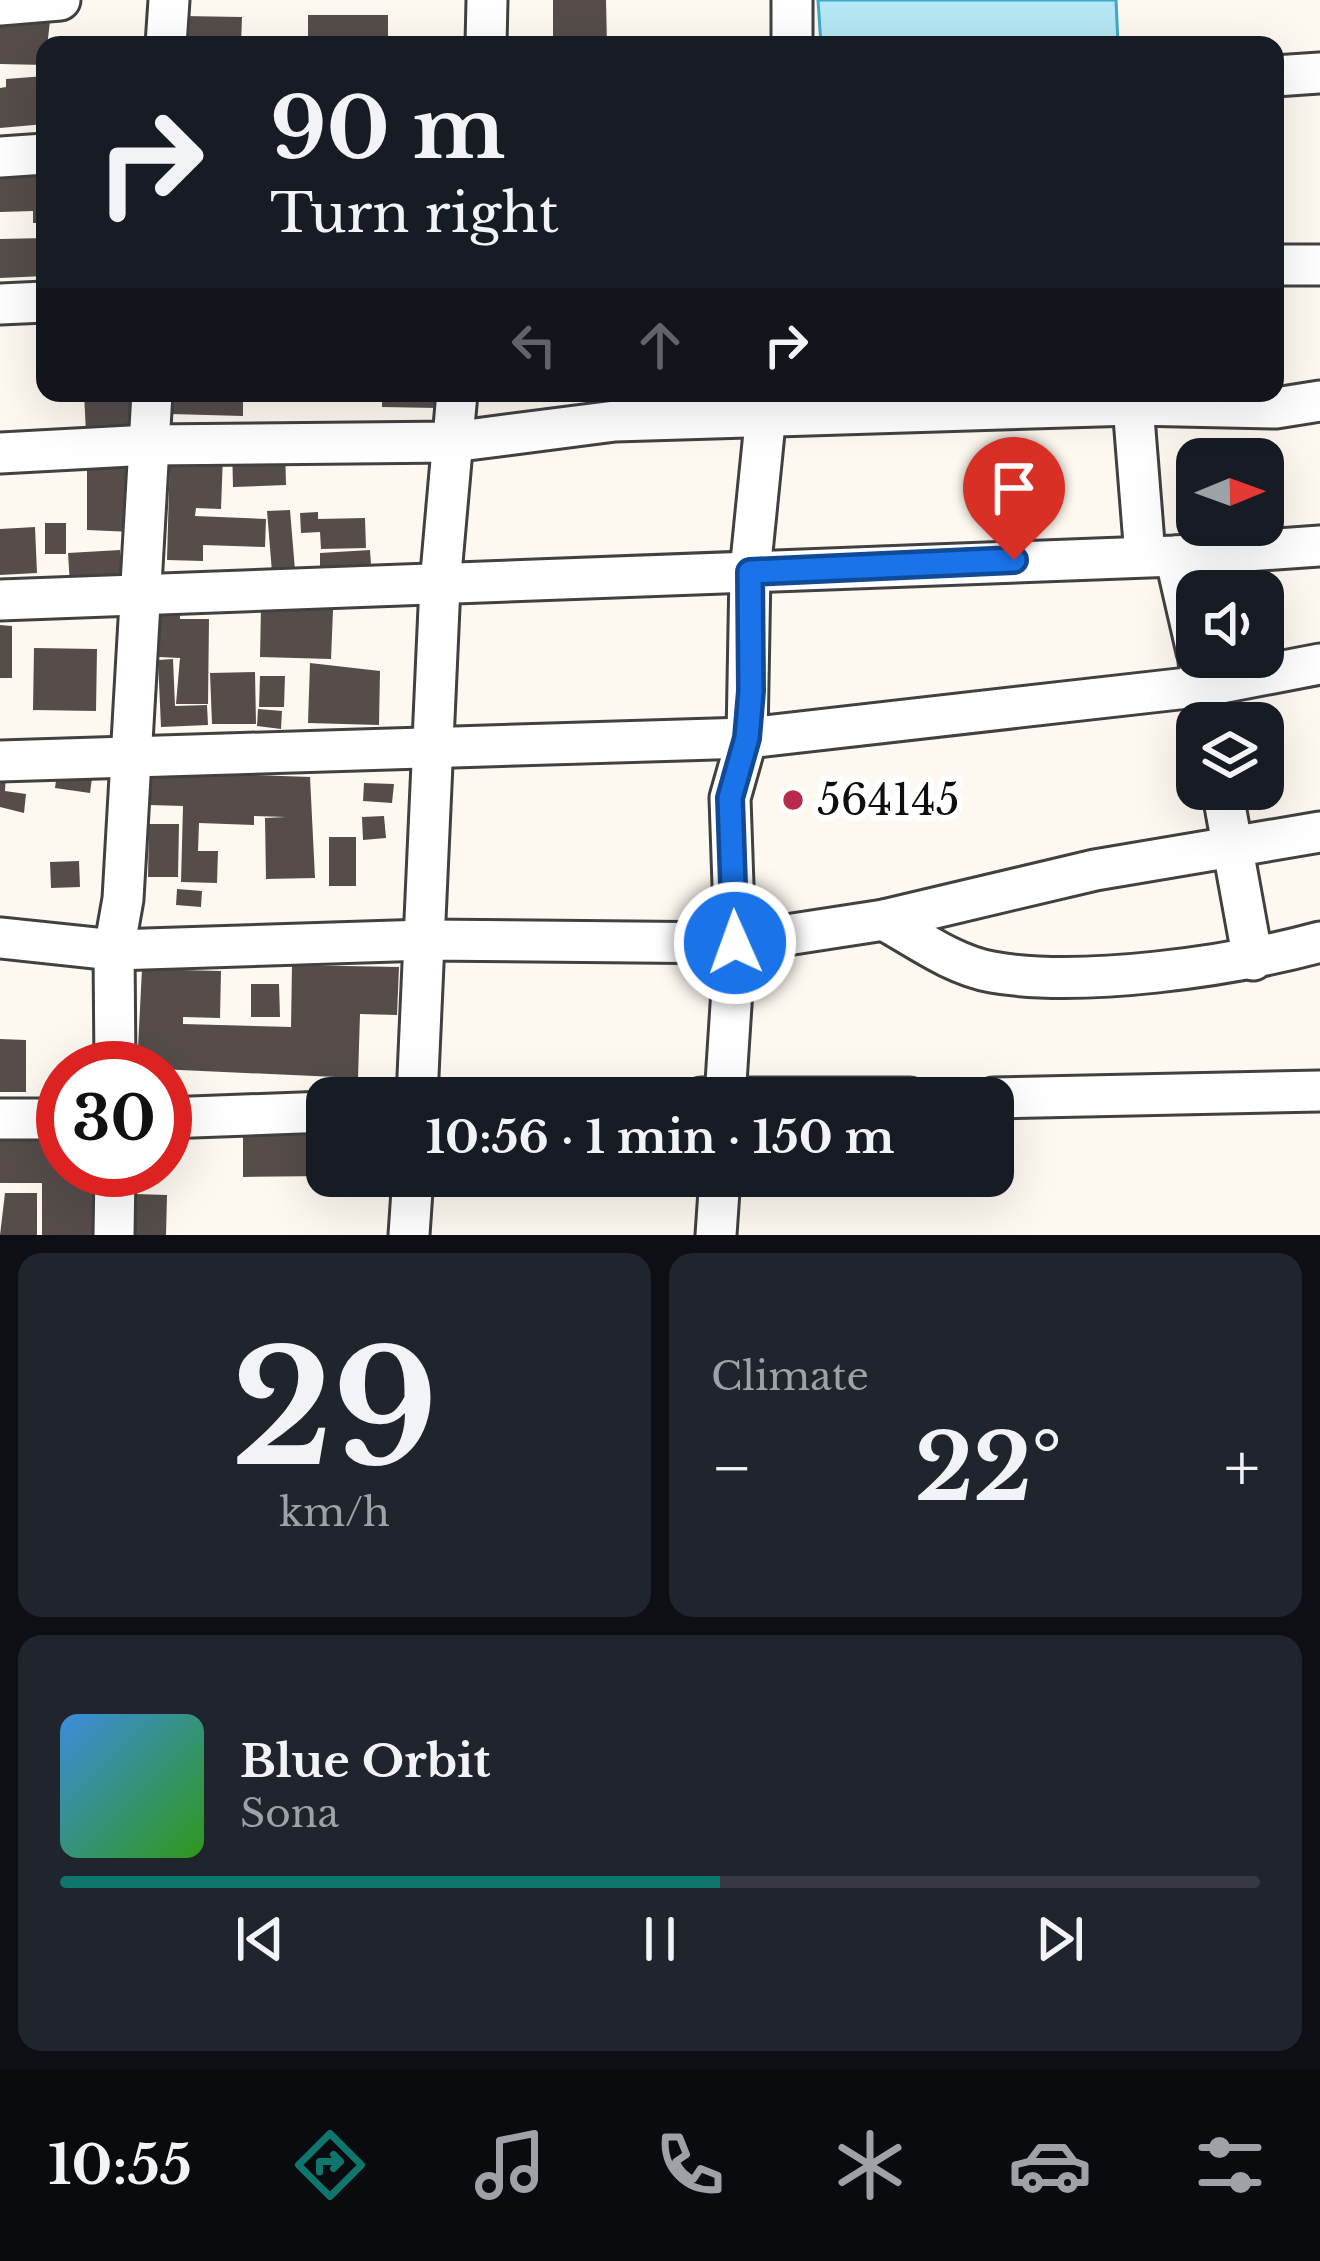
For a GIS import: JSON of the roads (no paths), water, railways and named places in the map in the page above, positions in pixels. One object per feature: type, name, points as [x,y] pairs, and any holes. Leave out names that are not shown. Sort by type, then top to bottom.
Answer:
[{"type":"street","points":[[0,5],[60,0]]},
{"type":"street","points":[[167,36],[169,0]]},
{"type":"street","points":[[486,36],[487,0]]},
{"type":"street","points":[[792,0],[792,36]]},
{"type":"street","points":[[1284,75],[1320,73]]},
{"type":"street","points":[[0,158],[36,155]]},
{"type":"street","points":[[1284,265],[1320,265]]},
{"type":"street","points":[[0,304],[36,302]]},
{"type":"street","points":[[0,454],[149,445],[452,442],[767,405],[1117,402],[1276,408],[1320,400]]},
{"type":"street","points":[[115,1041],[113,950],[123,899],[151,402]]},
{"type":"street","points":[[418,1077],[440,585],[456,402]]},
{"type":"street","points":[[1117,402],[1160,556],[1203,679]]},
{"type":"street","points":[[726,1077],[735,943],[730,798],[747,738],[750,572],[767,405]]},
{"type":"street","points":[[0,601],[1320,546]]},
{"type":"street","points":[[0,761],[747,738],[1320,664]]},
{"type":"street","points":[[1226,810],[1253,960]]},
{"type":"street","points":[[0,938],[113,950],[426,940],[735,943],[884,920],[1095,870],[1320,832]]},
{"type":"street","points":[[884,920],[955,960],[992,972],[1106,975],[1253,960],[1320,942]]},
{"type":"street","points":[[1014,1098],[1320,1091]]},
{"type":"street","points":[[192,1117],[306,1113]]},
{"type":"street","points":[[0,1118],[36,1119]]},
{"type":"street","points":[[114,1235],[115,1197]]},
{"type":"street","points":[[409,1235],[411,1197]]},
{"type":"street","points":[[716,1235],[719,1197]]},
{"type":"water","points":[[818,0],[1116,0],[1118,36],[820,36]]},
{"type":"place","name":"564145","points":[[793,800]]}]
